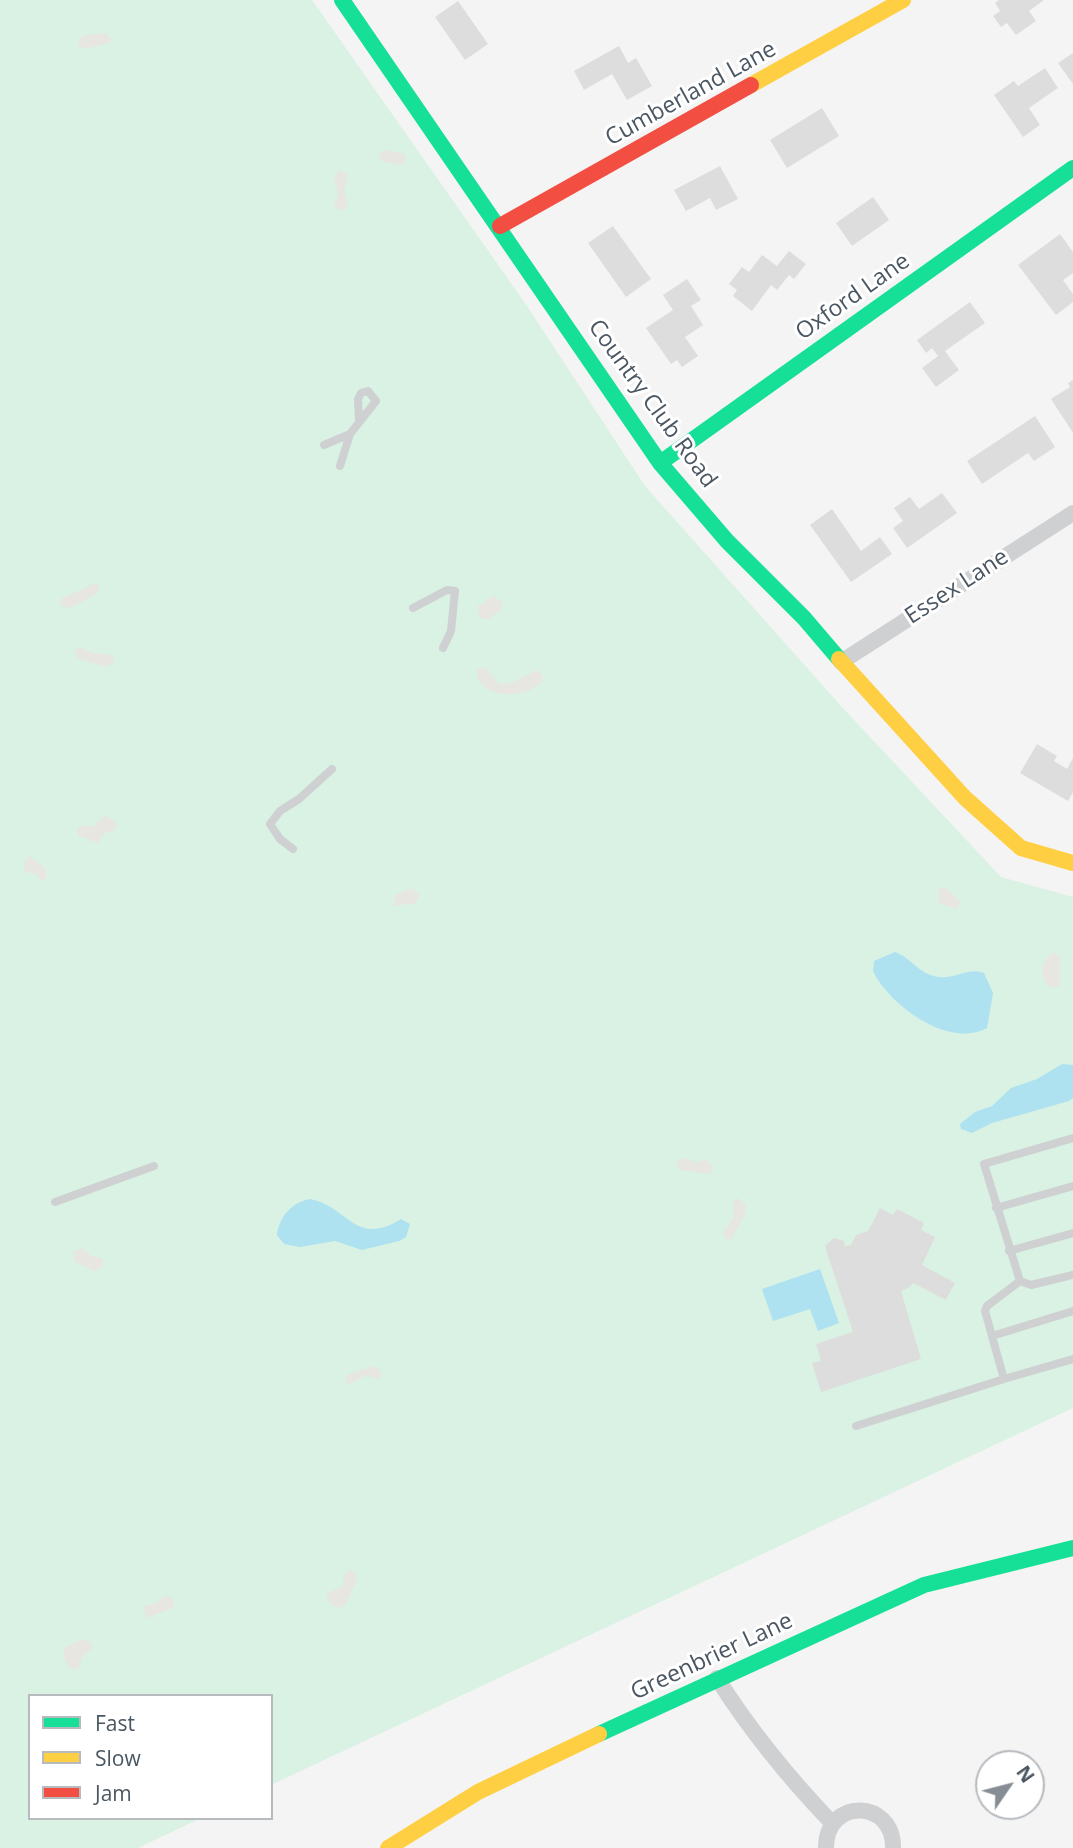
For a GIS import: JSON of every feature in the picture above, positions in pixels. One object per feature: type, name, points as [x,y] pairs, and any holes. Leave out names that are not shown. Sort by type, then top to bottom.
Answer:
[{"type":"street","name":"Cumberland Lane","points":[[500,226],[903,0]]},
{"type":"street","name":"Country Club Road","points":[[344,1],[660,463],[727,541],[786,599],[965,798],[1021,848],[1073,863]]},
{"type":"street","name":"Oxford Lane","points":[[660,463],[1073,169]]},
{"type":"street","name":"Essex Lane","points":[[841,662],[1073,513]]},
{"type":"street","name":"Greenbrier Lane","points":[[388,1848],[478,1792],[717,1678],[924,1585],[1073,1548]]},
{"type":"street","points":[[717,1678],[750,1730],[784,1773],[832,1823]]},
{"type":"street","points":[[826,1848],[826,1836],[832,1823],[845,1813],[860,1810],[875,1814],[886,1824],[893,1837],[893,1848]]},
{"type":"lane","points":[[340,466],[350,434],[359,420]]},
{"type":"lane","points":[[324,444],[350,434]]},
{"type":"lane","points":[[413,608],[447,590],[455,591],[451,631],[443,648]]},
{"type":"lane","points":[[293,849],[279,839],[270,824],[280,811],[299,799],[332,769]]},
{"type":"lane","points":[[1073,1138],[984,1164],[1020,1281],[1031,1285],[1073,1275]]},
{"type":"lane","points":[[55,1202],[154,1166]]},
{"type":"lane","points":[[996,1208],[1073,1186]]},
{"type":"lane","points":[[1009,1251],[1073,1233]]},
{"type":"lane","points":[[1004,1379],[987,1306],[1020,1281]]},
{"type":"lane","points":[[992,1336],[1073,1311]]},
{"type":"lane","points":[[856,1426],[1073,1359]]},
{"type":"green space","points":[[0,0],[312,0],[527,306],[645,486],[841,706],[1001,877],[1073,897],[1073,1408],[273,1784],[273,1694],[28,1694],[28,1820],[197,1820],[138,1848],[0,1848]]},
{"type":"sand","points":[[106,33],[111,40],[109,43],[84,49],[78,45],[79,39],[86,35]]},
{"type":"sand","points":[[385,150],[405,154],[405,163],[399,165],[381,161],[379,153]]},
{"type":"sand","points":[[340,170],[348,175],[344,190],[348,207],[341,211],[334,205],[338,194],[334,175]]},
{"type":"sand","points":[[95,583],[99,586],[98,593],[70,608],[60,606],[61,599]]},
{"type":"sand","points":[[494,596],[503,603],[501,610],[488,619],[479,618],[478,606]]},
{"type":"sand","points":[[79,647],[93,653],[112,655],[115,662],[107,667],[79,659],[74,652]]},
{"type":"sand","points":[[485,667],[499,684],[511,683],[537,670],[543,681],[527,691],[499,693],[490,690],[477,678],[477,670]]},
{"type":"sand","points":[[106,815],[117,823],[114,831],[105,833],[98,843],[79,836],[77,829],[80,826],[93,826]]},
{"type":"sand","points":[[30,856],[46,870],[46,880],[41,881],[36,874],[25,872],[24,862]]},
{"type":"sand","points":[[944,886],[960,901],[957,909],[938,903],[938,890]]},
{"type":"sand","points":[[412,888],[419,895],[416,903],[393,906],[395,895]]},
{"type":"sand","points":[[1053,953],[1060,956],[1060,985],[1052,988],[1045,981],[1043,971],[1046,961]]},
{"type":"sand","points":[[682,1158],[696,1162],[707,1160],[714,1168],[709,1174],[681,1170],[676,1165]]},
{"type":"sand","points":[[737,1198],[746,1205],[745,1214],[732,1239],[727,1240],[723,1233],[733,1218],[734,1199]]},
{"type":"sand","points":[[82,1248],[91,1256],[103,1259],[103,1266],[94,1271],[75,1262],[73,1252]]},
{"type":"sand","points":[[374,1366],[381,1371],[381,1379],[366,1376],[348,1384],[345,1382],[347,1375]]},
{"type":"sand","points":[[354,1571],[357,1579],[346,1604],[340,1608],[331,1605],[326,1594],[342,1587],[345,1573]]},
{"type":"sand","points":[[167,1595],[174,1601],[173,1608],[147,1618],[143,1607],[157,1603]]},
{"type":"sand","points":[[81,1640],[89,1641],[93,1647],[82,1658],[79,1668],[74,1670],[65,1661],[64,1648]]},
{"type":"water","points":[[895,952],[932,976],[945,977],[973,971],[984,973],[993,993],[987,1028],[972,1033],[956,1033],[922,1021],[907,1010],[893,998],[873,971],[874,961]]},
{"type":"water","points":[[1062,1064],[1073,1065],[1073,1098],[1069,1101],[992,1123],[972,1133],[961,1129],[960,1124],[975,1112],[992,1106],[1011,1088],[1037,1079]]},
{"type":"water","points":[[310,1199],[323,1203],[362,1227],[385,1227],[401,1219],[410,1224],[406,1237],[362,1250],[335,1241],[300,1247],[284,1244],[277,1235],[284,1216],[298,1203]]},
{"type":"water","points":[[820,1269],[839,1323],[818,1331],[810,1309],[773,1321],[762,1289]]},
{"type":"building","points":[[999,0],[1044,0],[1029,11],[1036,21],[1016,35],[1007,23],[1001,27],[993,16],[1000,11],[995,3]]},
{"type":"building","points":[[458,1],[488,44],[465,60],[435,17]]},
{"type":"building","points":[[619,46],[628,63],[636,58],[652,86],[627,100],[612,74],[584,90],[574,71]]},
{"type":"building","points":[[1073,53],[1073,84],[1058,63]]},
{"type":"building","points":[[1045,68],[1058,88],[1029,108],[1040,125],[1023,137],[994,95],[1014,81],[1018,86]]},
{"type":"building","points":[[822,108],[839,136],[787,168],[770,140]]},
{"type":"building","points":[[720,166],[738,199],[716,210],[710,198],[686,211],[674,190]]},
{"type":"building","points":[[873,197],[889,220],[852,246],[836,223]]},
{"type":"building","points":[[613,226],[651,279],[626,297],[588,243]]},
{"type":"building","points":[[1060,234],[1073,252],[1073,273],[1063,280],[1073,294],[1073,302],[1056,315],[1018,265]]},
{"type":"building","points":[[789,251],[806,264],[794,279],[789,275],[777,290],[771,285],[752,311],[733,296],[737,290],[729,284],[742,267],[749,272],[762,255],[777,266]]},
{"type":"building","points":[[687,279],[701,300],[691,306],[703,325],[685,337],[698,356],[682,367],[677,360],[671,364],[646,328],[673,310],[663,295]]},
{"type":"building","points":[[970,302],[985,323],[945,351],[959,370],[936,387],[922,368],[938,356],[932,348],[926,353],[917,340]]},
{"type":"building","points":[[1073,380],[1073,433],[1051,399],[1070,387],[1068,383]]},
{"type":"building","points":[[1035,416],[1055,447],[1034,461],[1028,453],[982,484],[967,461]]},
{"type":"building","points":[[942,493],[957,513],[907,548],[893,528],[903,521],[894,508],[910,497],[919,509]]},
{"type":"building","points":[[832,509],[861,551],[880,537],[892,554],[851,582],[810,525]]},
{"type":"building","points":[[1037,744],[1057,756],[1054,761],[1067,769],[1073,758],[1073,792],[1068,801],[1020,773]]},
{"type":"building","points":[[880,1208],[893,1215],[897,1209],[924,1223],[921,1230],[935,1237],[922,1265],[955,1283],[946,1300],[913,1283],[901,1291],[921,1359],[821,1392],[812,1363],[821,1361],[816,1344],[853,1332],[825,1246],[834,1238],[844,1241],[845,1246],[851,1245],[856,1235],[868,1231]]},
{"type":"traffic: fast","points":[[342,0],[660,463],[727,541],[804,618],[839,659]]},
{"type":"traffic: fast","points":[[660,463],[1073,168]]},
{"type":"traffic: fast","points":[[599,1734],[924,1585],[1073,1548]]},
{"type":"traffic: slow","points":[[751,85],[903,0]]},
{"type":"traffic: slow","points":[[839,659],[965,798],[1021,848],[1073,863]]},
{"type":"traffic: slow","points":[[388,1848],[478,1792],[599,1734]]},
{"type":"traffic: jam","points":[[500,226],[751,85]]}]
